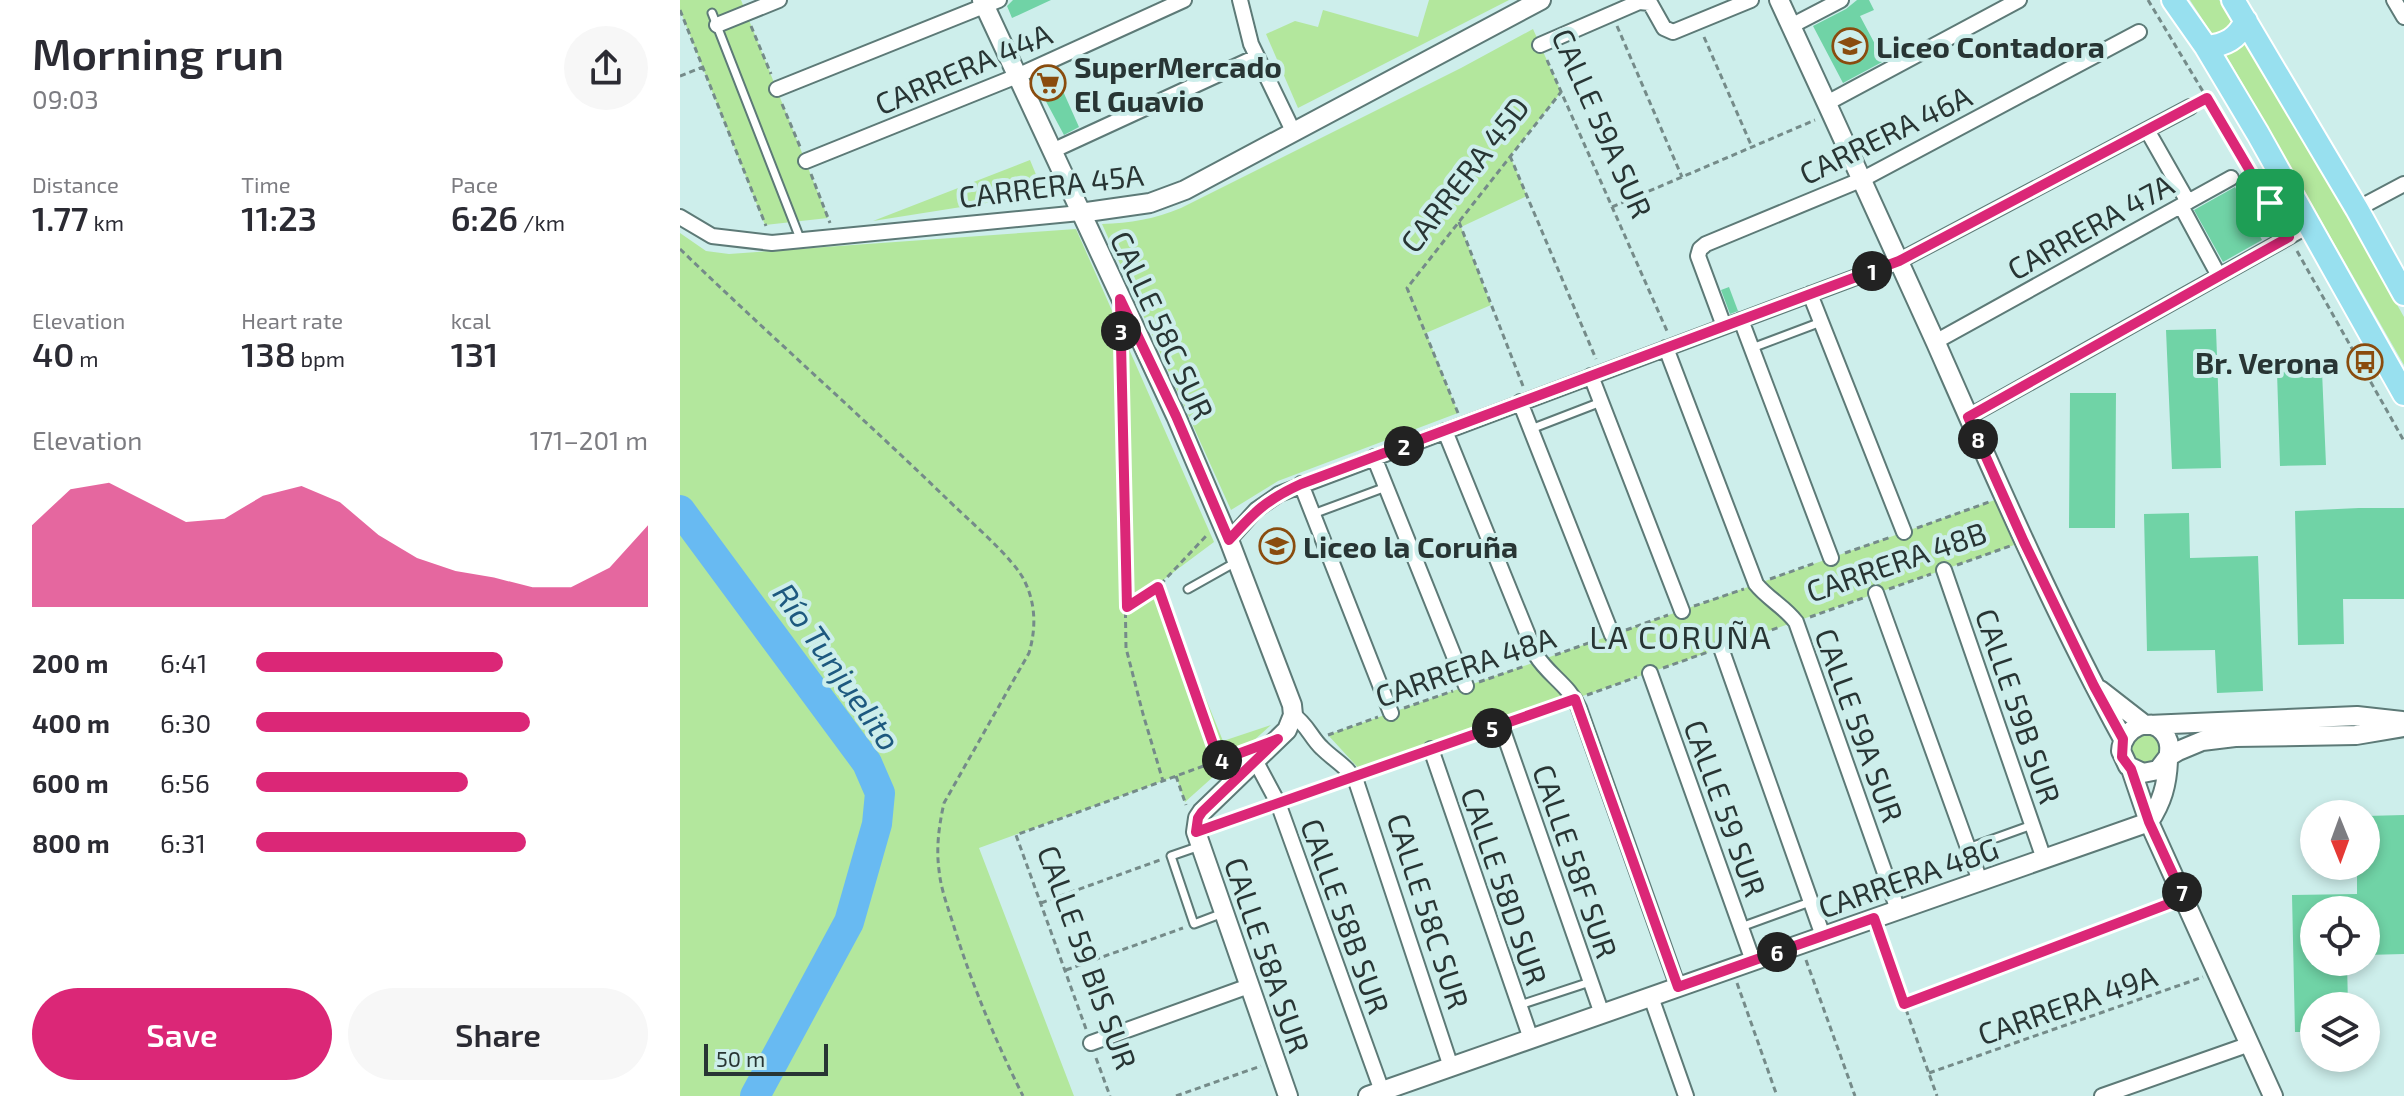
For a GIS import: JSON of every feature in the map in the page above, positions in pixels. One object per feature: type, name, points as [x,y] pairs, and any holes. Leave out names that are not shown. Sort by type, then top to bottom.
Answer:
[{"type":"main road","points":[[2173,0],[2206,47],[2404,394]]},
{"type":"main road","points":[[2233,0],[2404,294]]},
{"type":"main road","points":[[2206,47],[2231,41],[2246,21]]},
{"type":"street","points":[[714,19],[746,13],[779,0]]},
{"type":"street","name":"CARRERA 44A","points":[[806,161],[1017,76],[1184,0]]},
{"type":"street","points":[[1240,0],[1256,57],[1293,131]]},
{"type":"street","name":"CARRERA 45A","points":[[680,217],[712,236],[772,243],[1080,213],[1150,203],[1185,190],[1541,0]]},
{"type":"street","points":[[1540,45],[1639,2],[1650,3],[1664,28],[1673,32],[1751,0]]},
{"type":"street","points":[[1779,0],[1863,179],[2024,542],[2123,739],[2122,757],[2131,769],[2149,822],[2273,1096]]},
{"type":"street","points":[[1791,26],[1841,0]]},
{"type":"street","points":[[1830,108],[2019,0]]},
{"type":"street","points":[[2394,0],[2404,17]]},
{"type":"street","points":[[777,89],[988,2]]},
{"type":"street","name":"CALLE 58C SUR","points":[[988,2],[1017,76],[1176,416],[1221,520],[1281,671],[1293,715],[1306,725],[1322,749],[1341,762],[1353,777],[1451,1067]]},
{"type":"street","name":"CARRERA 46A","points":[[1724,326],[1698,256],[1706,244],[1863,179],[2139,32]]},
{"type":"street","points":[[1052,151],[1256,57]]},
{"type":"street","points":[[1229,540],[1256,510],[1301,484],[1899,261],[2190,107]]},
{"type":"street","points":[[2147,130],[2219,276]]},
{"type":"street","name":"CARRERA 47A","points":[[1935,342],[2231,178]]},
{"type":"street","points":[[2357,209],[2404,184]]},
{"type":"street","points":[[1968,417],[2310,225]]},
{"type":"street","points":[[1810,294],[1904,532]]},
{"type":"street","points":[[1741,320],[1831,558]]},
{"type":"street","name":"CALLE 59A SUR","points":[[1670,347],[1756,584],[1789,612],[1796,622],[1898,910]]},
{"type":"street","points":[[1596,374],[1601,402],[1682,611]]},
{"type":"street","points":[[1524,401],[1531,429],[1612,635]]},
{"type":"street","points":[[1445,431],[1539,661],[1575,699],[1678,987]]},
{"type":"street","points":[[1374,457],[1466,686]]},
{"type":"street","points":[[1301,484],[1391,713]]},
{"type":"street","name":"CALLE 59B SUR","points":[[1944,570],[2044,859]]},
{"type":"street","points":[[1876,593],[1980,881]]},
{"type":"street","points":[[1721,648],[1823,936]]},
{"type":"street","name":"CALLE 59 SUR","points":[[1650,673],[1753,961]]},
{"type":"street","points":[[2094,686],[2166,737],[2170,748],[2164,791],[2149,822]]},
{"type":"street","points":[[1198,839],[1198,818],[1202,812],[1252,755],[1287,730],[1293,715]]},
{"type":"street","points":[[2123,739],[2133,728],[2145,725],[2282,727],[2356,735],[2404,724]]},
{"type":"street","name":"CALLE 58F SUR","points":[[1501,725],[1602,1014]]},
{"type":"street","points":[[2131,769],[2151,773],[2163,766],[2168,757],[2202,741],[2282,727]]},
{"type":"street","name":"CALLE 58D SUR","points":[[1431,749],[1531,1039]]},
{"type":"street","name":"CALLE 58B SUR","points":[[1252,755],[1278,803],[1375,1094]]},
{"type":"street","name":"CARRERA 48G","points":[[1375,1094],[2149,822]]},
{"type":"street","name":"CALLE 58A SUR","points":[[1198,839],[1288,1096]]},
{"type":"street","points":[[1091,1043],[1249,986]]},
{"type":"street","points":[[1651,997],[1686,1096]]},
{"type":"street","points":[[2102,1096],[2250,1044]]},
{"type":"lane","points":[[714,19],[801,241]]},
{"type":"lane","points":[[1752,348],[1821,322]]},
{"type":"lane","points":[[1531,429],[1601,402]]},
{"type":"lane","points":[[1313,514],[1386,487]]},
{"type":"lane","points":[[1188,589],[1238,561]]},
{"type":"lane","points":[[1278,803],[1353,777]]},
{"type":"lane","points":[[1968,848],[2032,825]]},
{"type":"lane","points":[[1198,839],[1171,856],[1194,924],[1223,913]]},
{"type":"lane","points":[[1741,927],[1810,902]]},
{"type":"lane","points":[[1519,1006],[1590,982]]},
{"type":"path","points":[[2148,0],[2249,168],[2404,441]]},
{"type":"path","points":[[680,10],[772,243]]},
{"type":"path","points":[[746,13],[836,237]]},
{"type":"path","points":[[1612,13],[1682,177]]},
{"type":"path","points":[[1697,22],[1752,147]]},
{"type":"path","points":[[2139,32],[2162,22]]},
{"type":"path","name":"CALLE 59A SUR","points":[[1540,45],[1670,347]]},
{"type":"path","points":[[680,76],[703,67]]},
{"type":"path","name":"CARRERA 45D","points":[[1463,424],[1407,288],[1561,92]]},
{"type":"path","points":[[2190,107],[2207,98]]},
{"type":"path","points":[[1612,207],[1752,147],[1830,108]]},
{"type":"path","points":[[1510,156],[1596,374]]},
{"type":"path","points":[[2231,178],[2249,168]]},
{"type":"path","points":[[1459,222],[1524,401]]},
{"type":"path","points":[[680,249],[903,457],[1009,560],[1025,580],[1035,632],[1029,653],[944,803],[938,826],[938,868],[961,950],[979,1001],[1023,1096]]},
{"type":"path","points":[[1121,330],[1126,648],[1163,781],[1219,761],[1252,755]]},
{"type":"path","name":"CARRERA 48A","points":[[1315,739],[2004,497]]},
{"type":"path","points":[[1127,607],[1158,587],[1221,520]]},
{"type":"path","name":"CARRERA 48B","points":[[1353,777],[2024,542]]},
{"type":"path","points":[[1158,587],[1219,761]]},
{"type":"path","name":"CALLE 59 BIS SUR","points":[[1110,1096],[1016,835],[1163,781]]},
{"type":"path","points":[[1198,839],[1278,803]]},
{"type":"path","points":[[1041,903],[1171,856]]},
{"type":"path","points":[[1904,1004],[2184,898]]},
{"type":"path","points":[[1874,918],[1937,1096]]},
{"type":"path","points":[[1065,971],[1194,924]]},
{"type":"path","points":[[1800,944],[1855,1096]]},
{"type":"path","points":[[1732,968],[1777,1096]]},
{"type":"path","name":"CARRERA 49A","points":[[1929,1073],[2218,972]]},
{"type":"path","points":[[1176,1096],[1276,1061]]},
{"type":"green space","points":[[680,0],[741,0],[828,218],[765,225],[680,10]]},
{"type":"green space","points":[[1429,0],[1509,0],[1298,108],[1266,34],[1295,21],[1318,27],[1323,10],[1418,37]]},
{"type":"green space","points":[[2190,0],[2219,0],[2277,92],[2404,317],[2404,365],[2231,63]]},
{"type":"green space","points":[[1533,29],[1561,92],[1510,156],[1527,196],[1461,227],[1491,305],[1426,333],[1458,413],[1278,481],[1231,510],[1102,224],[1142,220],[1181,208]]},
{"type":"green space","points":[[1030,160],[1044,194],[873,221]]},
{"type":"green space","points":[[1076,229],[1214,542],[1159,583],[1223,741],[1271,725],[1185,802],[1176,776],[979,848],[1074,1096],[680,1096],[680,233],[706,251],[729,254]]},
{"type":"green space","points":[[1995,500],[2014,545],[1363,773],[1328,735]]},
{"type":"green space","points":[[2145,725],[2170,748],[2143,773],[2123,739]]},
{"type":"building","points":[[1013,0],[1051,0],[1012,18],[1007,6]]},
{"type":"building","name":"Liceo Contadora","points":[[1857,0],[1869,0],[1874,10],[1860,16],[1884,61],[1843,83],[1813,26]]},
{"type":"building","points":[[1054,71],[1079,127],[1064,135],[1035,81]]},
{"type":"building","points":[[2235,187],[2262,240],[2223,262],[2194,210]]},
{"type":"building","points":[[1729,287],[1738,311],[1730,314],[1721,290]]},
{"type":"building","points":[[2216,329],[2221,468],[2172,469],[2166,330]]},
{"type":"building","points":[[2322,371],[2326,465],[2280,466],[2277,372]]},
{"type":"building","points":[[2070,393],[2116,393],[2115,528],[2069,528]]},
{"type":"building","points":[[2404,508],[2404,599],[2343,599],[2344,644],[2298,645],[2295,511]]},
{"type":"building","points":[[2189,513],[2190,558],[2258,556],[2263,691],[2217,693],[2215,650],[2147,651],[2144,514]]},
{"type":"building","points":[[2404,815],[2404,954],[2380,955],[2380,896],[2300,896],[2300,976],[2347,976],[2348,992],[2300,992],[2300,1032],[2295,1032],[2292,895],[2357,894],[2357,880],[2380,880],[2380,816]]},
{"type":"waterway","name":"Río Tunjuelito","points":[[680,510],[867,763],[880,793],[877,824],[849,922],[755,1096]]},
{"type":"place","name":"Liceo Contadora","points":[[1850,46]]},
{"type":"place","name":"SuperMercado El Guavio","points":[[1048,83]]},
{"type":"place","name":"Br. Verona","points":[[2365,362]]},
{"type":"place","name":"Liceo la Coruña","points":[[1277,546]]},
{"type":"district","name":"LA CORUÑA","points":[[1681,636]]},
{"type":"route","points":[[2207,98],[2270,203],[2289,237],[1968,417],[2024,542],[2123,739],[2122,757],[2131,769],[2149,822],[2184,898],[1904,1004],[1874,918],[1678,987],[1575,699],[1196,832],[1202,812],[1278,739],[1219,761],[1158,587],[1127,607],[1120,299],[1176,416],[1229,540],[1256,510],[1301,484],[1899,261],[2207,98]]}]
